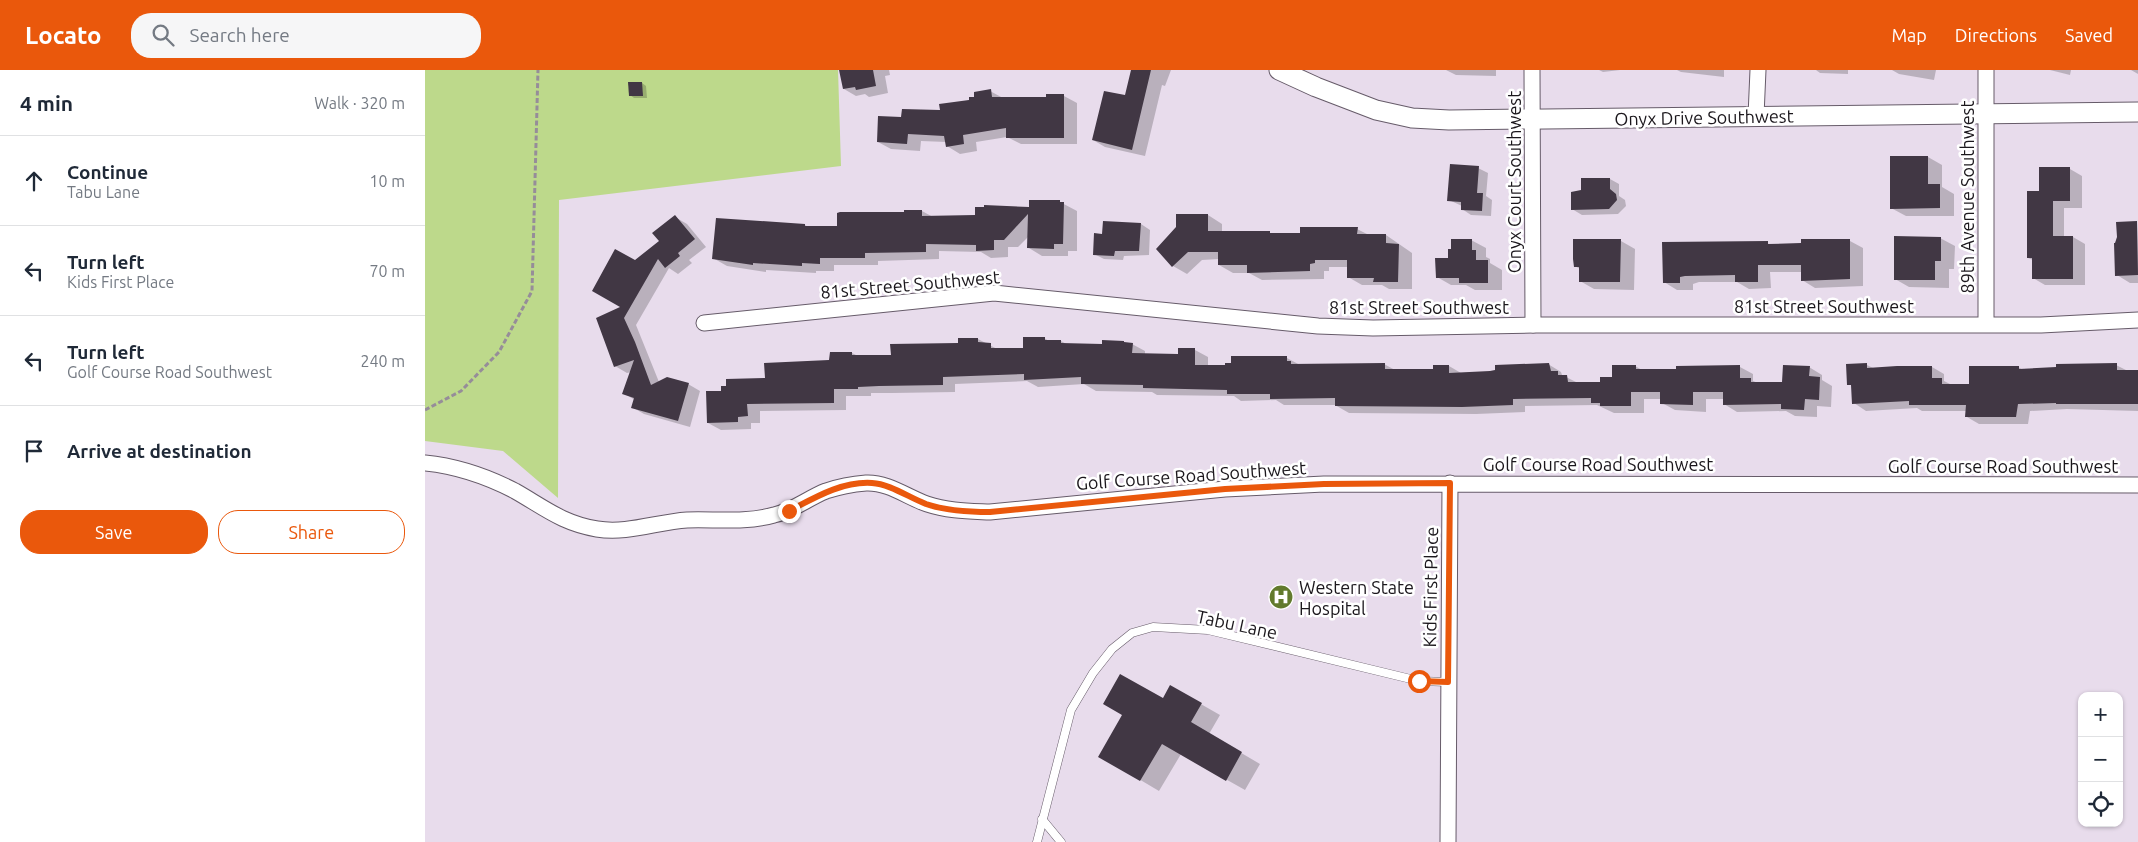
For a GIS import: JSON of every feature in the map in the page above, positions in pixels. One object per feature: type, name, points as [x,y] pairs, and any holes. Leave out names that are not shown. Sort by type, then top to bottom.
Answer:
[{"type":"street","name":"Onyx Drive Southwest","points":[[1279,70],[1376,110],[1412,118],[1449,120],[2138,112]]},
{"type":"street","name":"Onyx Court Southwest","points":[[1532,70],[1533,325]]},
{"type":"street","points":[[1756,116],[1758,70]]},
{"type":"street","name":"89th Avenue Southwest","points":[[1985,70],[1987,114],[1986,324]]},
{"type":"street","name":"81st Street Southwest","points":[[704,323],[994,293],[1318,326],[1373,328],[1533,325],[2041,325],[2138,320]]},
{"type":"street","name":"Golf Course Road Southwest","points":[[425,463],[457,469],[487,478],[514,491],[557,518],[597,529],[614,531],[687,520],[744,520],[773,516],[789,511],[825,492],[864,483],[874,483],[887,487],[928,505],[957,511],[990,512],[1225,489],[1324,484],[2138,485]]},
{"type":"street","name":"Kids First Place","points":[[1448,842],[1450,483]]},
{"type":"lane","name":"Tabu Lane","points":[[1037,842],[1071,710],[1093,673],[1111,649],[1132,633],[1153,627],[1208,630],[1419,681],[1448,682]]},
{"type":"lane","points":[[1043,819],[1061,842]]},
{"type":"path","points":[[425,410],[461,391],[499,352],[533,292],[538,70]]},
{"type":"green space","points":[[425,70],[838,70],[841,166],[559,200],[558,498],[503,451],[425,441]]},
{"type":"building","points":[[839,70],[873,70],[876,86],[856,90],[855,87],[843,89]]},
{"type":"building","points":[[1131,70],[1151,70],[1132,150],[1092,140],[1104,91],[1125,95]]},
{"type":"building","points":[[628,82],[642,82],[643,96],[629,96]]},
{"type":"building","points":[[991,89],[992,97],[1046,97],[1046,94],[1064,94],[1064,138],[1006,138],[1006,128],[963,135],[964,144],[946,147],[944,136],[908,134],[907,144],[877,142],[878,116],[901,117],[902,109],[940,110],[939,104],[969,100],[969,97],[974,97],[974,92]]},
{"type":"building","points":[[1890,156],[1928,156],[1928,184],[1940,184],[1940,208],[1890,209]]},
{"type":"building","points":[[1450,164],[1479,166],[1477,193],[1483,193],[1482,211],[1461,210],[1461,202],[1447,201]]},
{"type":"building","points":[[2039,167],[2070,167],[2070,201],[2053,201],[2053,236],[2073,236],[2073,279],[2032,279],[2032,258],[2027,258],[2027,191],[2039,191]]},
{"type":"building","points":[[1581,178],[1610,178],[1610,189],[1616,194],[1617,200],[1609,209],[1571,210],[1571,192],[1581,190]]},
{"type":"building","points":[[1029,200],[1060,200],[1060,202],[1064,202],[1063,244],[1054,244],[1054,249],[1027,248],[1028,214],[1004,240],[994,240],[994,250],[976,251],[976,245],[926,244],[926,252],[865,253],[865,258],[820,258],[820,264],[802,263],[802,266],[753,263],[753,265],[712,259],[716,218],[805,224],[805,226],[837,226],[837,213],[840,212],[904,212],[904,210],[922,210],[922,216],[975,215],[975,207],[984,207],[984,205],[1029,207]]},
{"type":"building","points":[[1176,214],[1208,214],[1208,231],[1300,233],[1300,227],[1358,227],[1357,234],[1386,234],[1386,243],[1399,244],[1398,282],[1373,282],[1374,278],[1347,278],[1347,260],[1315,260],[1315,263],[1310,264],[1310,271],[1247,273],[1247,265],[1218,265],[1218,252],[1188,252],[1172,267],[1156,249],[1176,227]]},
{"type":"building","points":[[675,215],[695,239],[678,253],[680,256],[665,268],[658,259],[624,318],[651,385],[667,377],[689,383],[678,421],[631,408],[634,398],[622,394],[634,360],[614,367],[596,318],[620,307],[592,291],[615,249],[635,260],[659,241],[652,233]]},
{"type":"building","points":[[1103,221],[1141,223],[1139,251],[1115,251],[1114,256],[1093,255],[1094,233],[1102,234]]},
{"type":"building","points":[[2137,221],[2138,275],[2115,276],[2114,243],[2117,237],[2116,222]]},
{"type":"building","points":[[1894,236],[1941,237],[1941,261],[1935,261],[1935,280],[1894,280]]},
{"type":"building","points":[[1451,239],[1472,239],[1472,250],[1476,250],[1476,260],[1488,260],[1488,283],[1459,283],[1459,278],[1436,278],[1435,258],[1448,258],[1448,249],[1451,249]]},
{"type":"building","points":[[1573,239],[1621,239],[1620,282],[1579,282],[1579,267],[1574,267]]},
{"type":"building","points":[[1801,239],[1850,239],[1850,279],[1801,281],[1801,265],[1758,265],[1758,282],[1735,282],[1735,275],[1685,276],[1680,277],[1680,283],[1663,283],[1662,242],[1768,241],[1768,244],[1801,243]]},
{"type":"building","points":[[1023,337],[1045,337],[1045,340],[1061,340],[1061,343],[1102,344],[1102,340],[1124,341],[1133,343],[1132,353],[1178,354],[1178,348],[1195,348],[1195,365],[1225,365],[1225,363],[1231,363],[1231,356],[1287,356],[1287,361],[1291,361],[1291,364],[1385,363],[1385,369],[1433,369],[1433,365],[1449,365],[1449,373],[1490,371],[1495,370],[1495,365],[1549,363],[1551,371],[1558,371],[1558,375],[1567,375],[1568,382],[1600,382],[1600,377],[1612,377],[1612,365],[1636,365],[1636,369],[1676,369],[1676,366],[1740,365],[1740,378],[1751,378],[1751,382],[1782,382],[1783,365],[1810,366],[1809,376],[1820,377],[1819,400],[1805,399],[1804,410],[1781,409],[1781,404],[1723,405],[1723,392],[1693,392],[1693,405],[1660,404],[1660,392],[1631,392],[1631,406],[1600,406],[1600,403],[1591,403],[1591,398],[1513,399],[1513,405],[1462,407],[1335,406],[1335,398],[1270,399],[1270,394],[1227,394],[1227,390],[1143,388],[1143,385],[1081,384],[1081,377],[1024,380],[1024,374],[943,377],[943,385],[834,389],[834,403],[747,404],[748,416],[738,417],[738,422],[707,423],[706,391],[721,391],[721,386],[726,386],[726,379],[765,378],[764,363],[829,360],[830,352],[852,352],[852,355],[891,355],[890,344],[958,343],[958,338],[978,338],[978,342],[991,343],[991,348],[1023,348]]},
{"type":"building","points":[[1867,363],[1867,368],[1932,366],[1932,378],[1942,378],[1942,384],[1969,384],[1969,366],[2019,366],[2019,369],[2056,367],[2056,364],[2117,363],[2117,370],[2138,370],[2138,404],[2018,404],[2016,417],[1965,417],[1966,405],[1909,405],[1909,401],[1852,404],[1851,385],[1847,385],[1846,364]]},
{"type":"building","points":[[1120,674],[1163,698],[1170,685],[1202,703],[1191,722],[1242,752],[1226,781],[1162,744],[1140,781],[1098,757],[1122,715],[1103,704]]},
{"type":"place","name":"Western State Hospital","points":[[1281,597]]},
{"type":"route","points":[[789,511],[825,492],[864,483],[874,483],[887,487],[928,505],[957,511],[990,512],[1225,489],[1324,484],[1450,483],[1448,682],[1419,681]]}]
